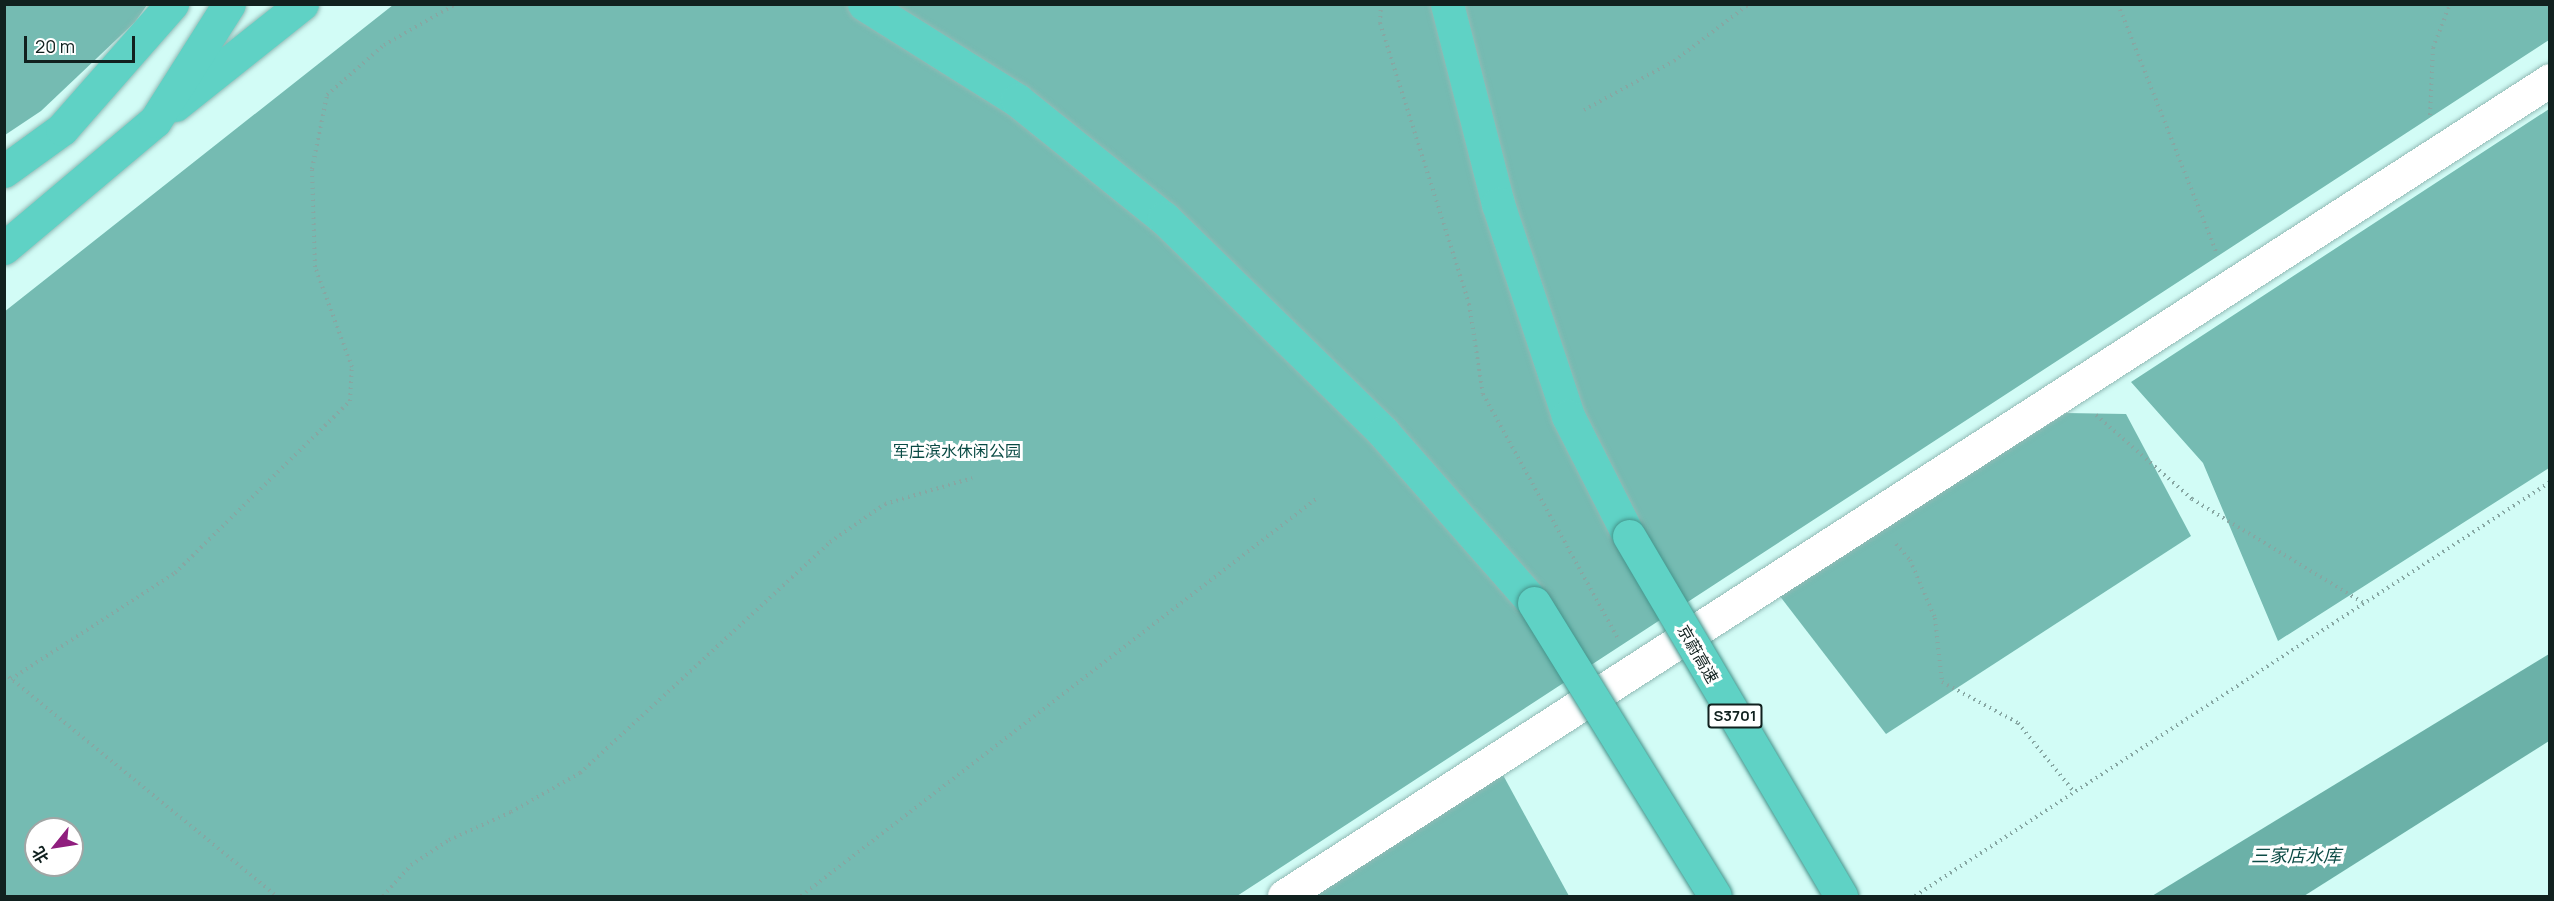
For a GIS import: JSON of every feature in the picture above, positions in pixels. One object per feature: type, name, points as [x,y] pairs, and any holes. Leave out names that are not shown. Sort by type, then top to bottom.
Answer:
[{"type":"highway","points":[[4,171],[62,129],[172,4]]},
{"type":"highway","points":[[155,121],[229,4]]},
{"type":"highway","points":[[4,248],[155,121],[302,4]]},
{"type":"highway","points":[[864,4],[1017,100],[1164,218],[1383,432],[1534,603],[1715,897]]},
{"type":"highway","name":"京蔚高速","points":[[1447,4],[1498,204],[1568,416],[1629,536],[1841,897]]},
{"type":"street","points":[[1284,897],[2069,388],[2550,80]]},
{"type":"path","points":[[11,679],[175,573],[350,401],[352,367],[315,267],[312,169],[327,95],[384,45],[456,4]]},
{"type":"path","points":[[1381,4],[1380,22],[1469,304],[1483,394],[1635,669]]},
{"type":"path","points":[[1584,110],[1674,61],[1749,4]]},
{"type":"path","points":[[2118,4],[2229,286]]},
{"type":"path","points":[[2428,158],[2433,48],[2450,4]]},
{"type":"path","points":[[2069,388],[2192,499],[2362,602]]},
{"type":"path","points":[[383,897],[411,865],[448,840],[511,812],[580,773],[830,542],[885,504],[972,478]]},
{"type":"path","points":[[1915,897],[2362,602],[2550,482]]},
{"type":"path","points":[[801,897],[1316,500]]},
{"type":"path","points":[[1872,516],[1910,560],[1935,618],[1942,682],[2018,723],[2074,792]]},
{"type":"path","points":[[4,674],[276,897]]},
{"type":"green space","points":[[5,5],[147,5],[135,22],[41,111],[5,135]]},
{"type":"green space","name":"军庄滨水休闲公园","points":[[393,5],[2549,5],[2549,40],[1237,896],[5,896],[4,312]]},
{"type":"green space","points":[[2549,109],[2549,468],[2278,641],[2203,463],[2131,382]]},
{"type":"green space","points":[[2066,413],[2126,414],[2191,536],[1886,734],[1779,595]]},
{"type":"green space","points":[[1503,775],[1569,896],[1315,896]]},
{"type":"water","name":"三家店水库","points":[[2549,654],[2549,741],[2304,896],[2152,896]]}]
